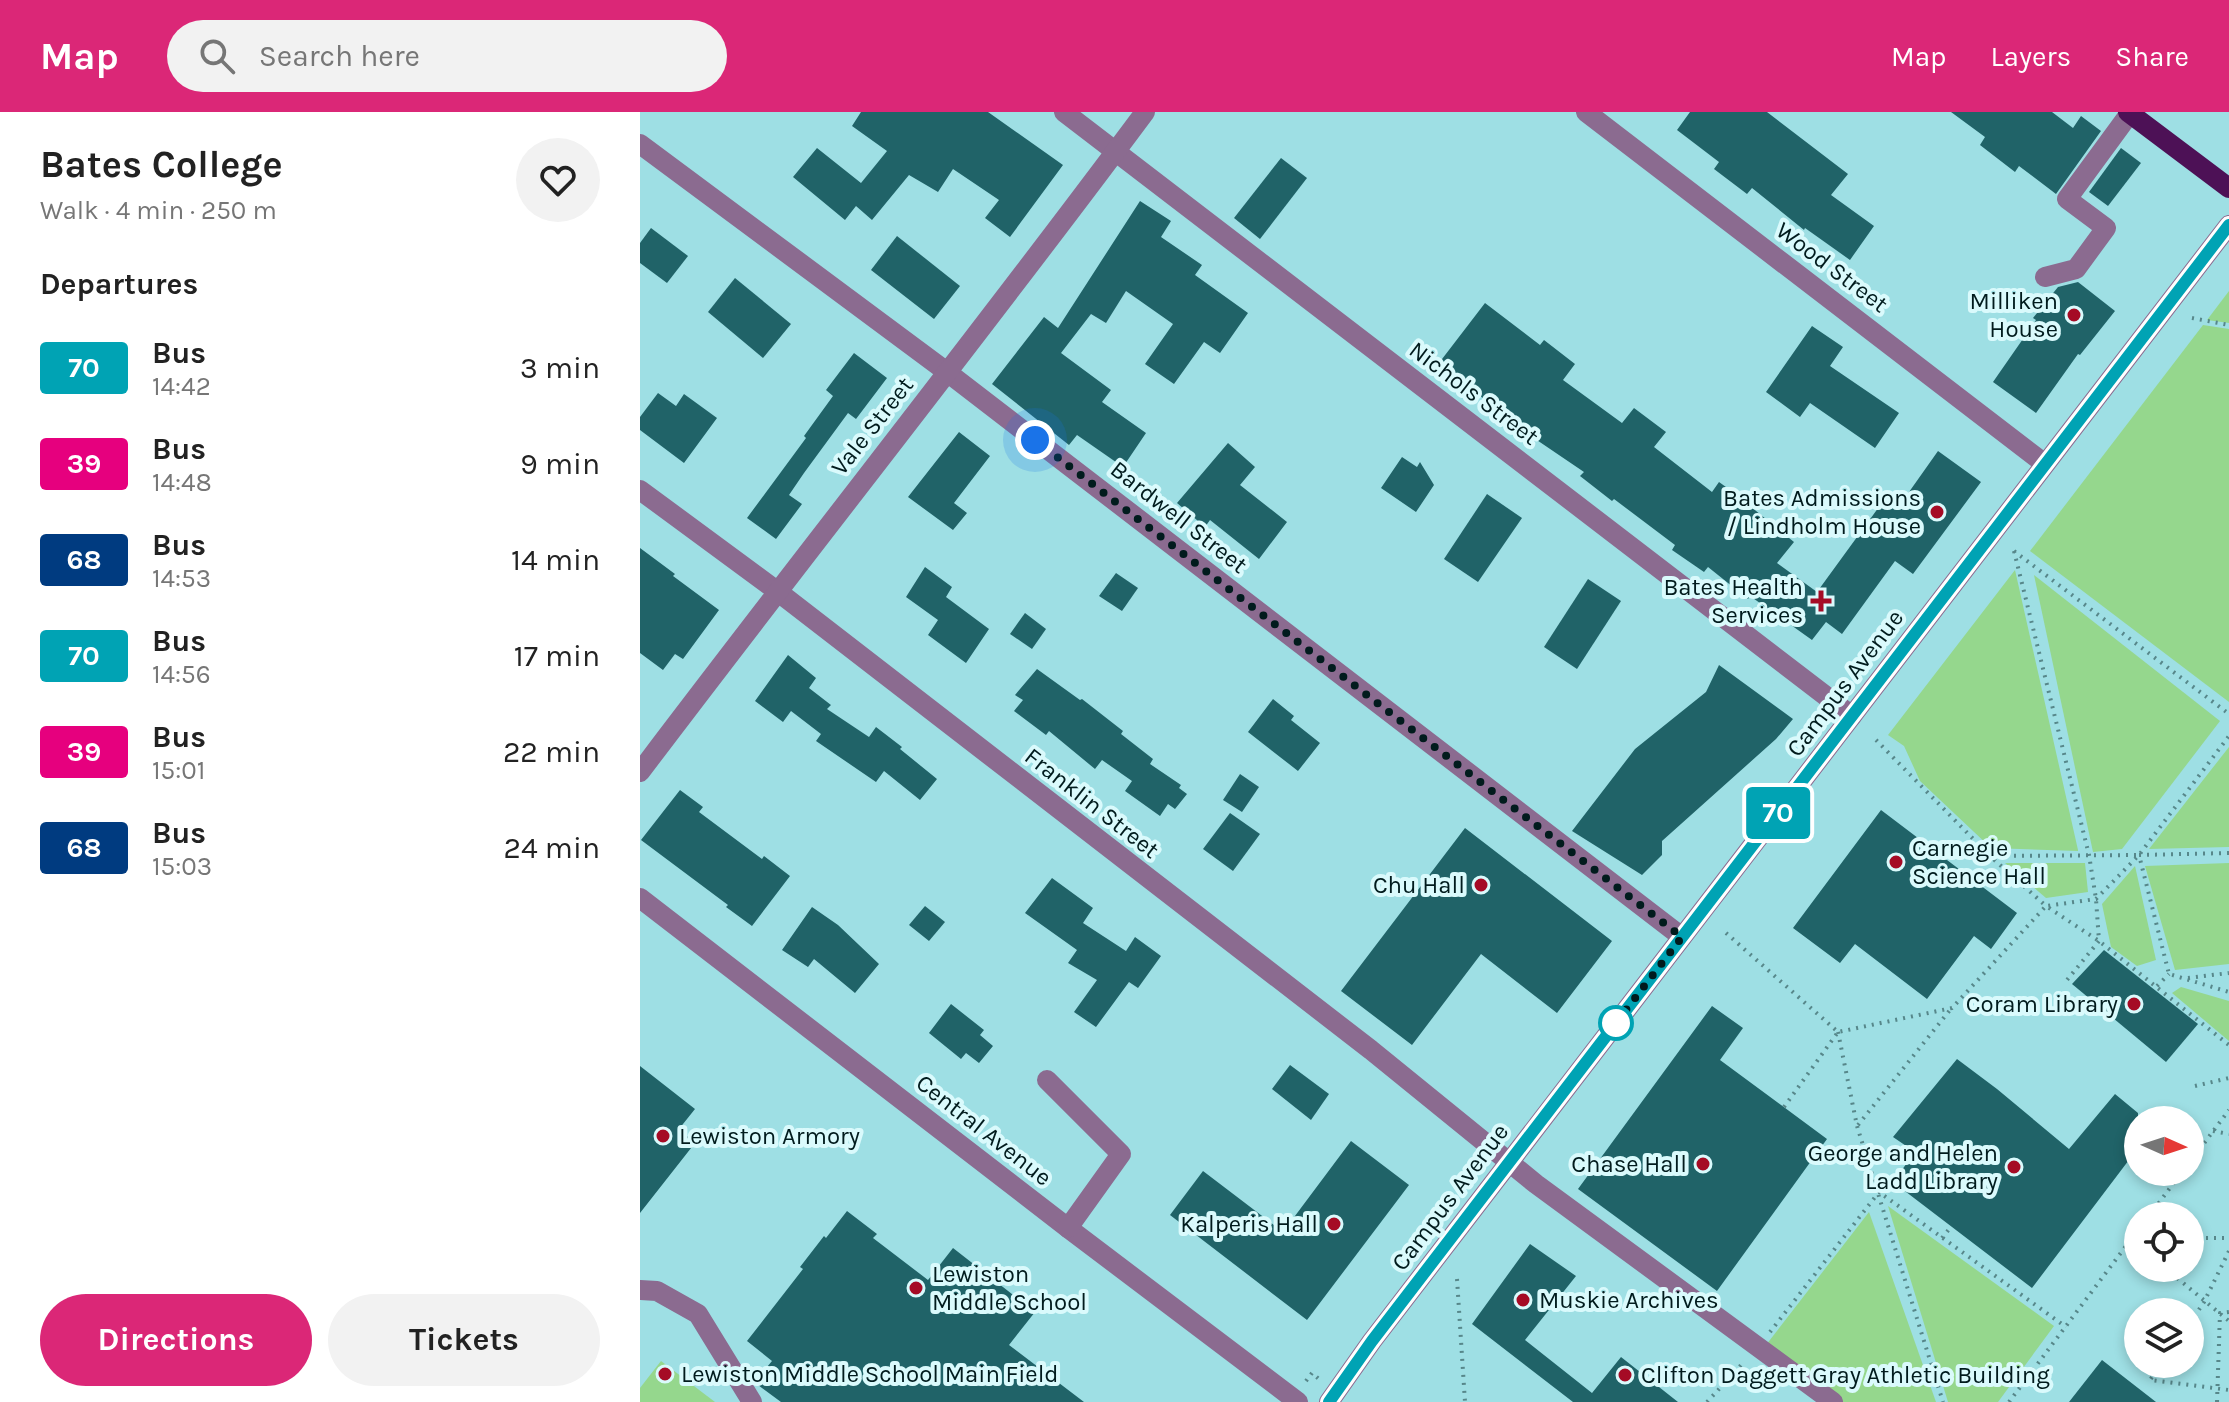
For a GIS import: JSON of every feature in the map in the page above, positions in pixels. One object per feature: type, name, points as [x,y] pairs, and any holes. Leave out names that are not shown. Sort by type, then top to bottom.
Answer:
[{"type":"main road","points":[[2129,113],[2229,188]]},
{"type":"street","name":"Nichols Street","points":[[1064,112],[1852,716]]},
{"type":"street","name":"Vale Street","points":[[640,772],[1145,112]]},
{"type":"street","name":"Wood Street","points":[[1586,112],[2045,464]]},
{"type":"street","points":[[2045,277],[2076,269],[2106,228],[2067,199],[2129,113]]},
{"type":"street","name":"Bardwell Street","points":[[640,144],[947,372],[1682,937]]},
{"type":"street","name":"Campus Avenue","points":[[1329,1402],[1372,1341],[2229,225]]},
{"type":"street","name":"Franklin Street","points":[[640,490],[777,591],[1371,1050],[1536,1184],[1833,1402]]},
{"type":"street","name":"Central Avenue","points":[[640,898],[1298,1402]]},
{"type":"street","points":[[1047,1080],[1121,1154],[1068,1228]]},
{"type":"street","points":[[640,1290],[657,1291],[698,1314],[752,1402]]},
{"type":"path","points":[[2192,318],[2229,325]]},
{"type":"path","points":[[2067,980],[2099,941],[2096,899],[2089,855],[2014,551],[2229,714]]},
{"type":"path","points":[[1857,1126],[1952,1008],[2046,906],[2096,899],[2139,855],[2229,736]]},
{"type":"path","points":[[1876,740],[1990,856],[2046,906],[2099,941],[2229,1045]]},
{"type":"path","points":[[1990,856],[2229,853]]},
{"type":"path","points":[[2139,855],[2169,974]]},
{"type":"path","points":[[1726,933],[1838,1032],[1857,1126],[1943,1402]]},
{"type":"path","points":[[2186,978],[2229,973]]},
{"type":"path","points":[[2169,974],[2229,992]]},
{"type":"path","points":[[2157,986],[2169,974]]},
{"type":"path","points":[[1784,1107],[1838,1032],[1952,1008]]},
{"type":"path","points":[[2195,1086],[2229,1078]]},
{"type":"path","points":[[2204,1143],[2229,1110]]},
{"type":"path","points":[[2213,1131],[2229,1134]]},
{"type":"path","points":[[1879,1192],[2066,1327]]},
{"type":"path","points":[[1707,1402],[1759,1346],[1879,1192]]},
{"type":"path","points":[[1942,1238],[1950,1228]]},
{"type":"path","points":[[2204,1238],[2229,1238]]},
{"type":"path","points":[[2229,1251],[2204,1302],[2229,1321]]},
{"type":"path","points":[[2009,1402],[2124,1255]]},
{"type":"path","points":[[1457,1279],[1465,1402]]},
{"type":"path","points":[[2181,1282],[2199,1298]]},
{"type":"path","points":[[2220,1313],[2229,1312]]},
{"type":"path","points":[[2217,1402],[2220,1313]]},
{"type":"path","points":[[2151,1378],[2150,1380],[2229,1390]]},
{"type":"green space","points":[[2229,291],[2229,323],[2207,320]]},
{"type":"green space","points":[[2203,325],[2229,329],[2229,702],[2030,551]]},
{"type":"green space","points":[[2015,570],[2078,851],[1991,848],[1920,781],[1904,746],[1888,735]]},
{"type":"green space","points":[[2034,575],[2220,721],[2122,849],[2093,852]]},
{"type":"green space","points":[[2229,747],[2229,847],[2149,849]]},
{"type":"green space","points":[[2005,863],[2085,863],[2088,892],[2046,898]]},
{"type":"green space","points":[[2229,863],[2229,964],[2175,970],[2145,866]]},
{"type":"green space","points":[[2135,866],[2156,960],[2137,966],[2111,947],[2102,904]]},
{"type":"green space","points":[[2181,987],[2229,1001],[2229,1041],[2172,993]]},
{"type":"green space","points":[[1888,1206],[2054,1326],[1998,1402],[1948,1402]]},
{"type":"green space","points":[[1869,1212],[1936,1402],[1840,1402],[1766,1345]]},
{"type":"green space","name":"Lewiston Middle School Main Field","points":[[661,1361],[715,1402],[640,1402],[640,1388]]},
{"type":"building","points":[[861,112],[988,112],[1063,165],[1010,237],[985,218],[999,200],[953,169],[938,192],[909,175],[872,220],[856,206],[845,220],[793,177],[817,148],[861,183],[887,151],[852,126]]},
{"type":"building","points":[[1690,112],[1767,112],[1848,174],[1831,195],[1874,226],[1850,260],[1804,230],[1752,188],[1747,194],[1714,169],[1719,162],[1677,130]]},
{"type":"building","points":[[1951,112],[2052,112],[2073,128],[2081,116],[2101,131],[2056,194],[2019,166],[2015,172],[1980,145],[1985,137]]},
{"type":"building","points":[[2121,148],[2141,163],[2108,206],[2089,192]]},
{"type":"building","points":[[1281,158],[1307,178],[1260,239],[1234,218]]},
{"type":"building","points":[[1140,201],[1171,221],[1161,237],[1202,265],[1195,275],[1248,313],[1220,353],[1204,342],[1174,384],[1145,364],[1173,324],[1126,291],[1106,323],[1091,314],[1061,353],[1111,390],[1102,402],[1146,433],[1123,467],[1077,435],[1069,445],[992,384],[1044,317],[1058,328]]},
{"type":"building","points":[[651,228],[688,256],[667,283],[640,263],[640,243]]},
{"type":"building","points":[[897,236],[960,286],[934,319],[871,270]]},
{"type":"building","points":[[735,278],[791,324],[763,358],[708,312]]},
{"type":"building","points":[[2078,282],[2115,311],[2078,354],[2036,413],[1993,382],[2036,320],[2033,318],[2058,287]]},
{"type":"building","points":[[1485,303],[1540,345],[1544,340],[1575,364],[1563,380],[1622,423],[1634,408],[1666,432],[1654,447],[1712,492],[1719,482],[1794,542],[1777,563],[1817,592],[1884,500],[1897,509],[1938,451],[1981,482],[1913,574],[1895,561],[1842,634],[1826,622],[1812,640],[1750,596],[1748,599],[1708,567],[1704,572],[1672,550],[1675,545],[1614,499],[1612,501],[1580,476],[1584,472],[1525,432],[1439,363]]},
{"type":"building","points":[[1812,326],[1843,347],[1830,366],[1899,413],[1875,448],[1810,403],[1800,417],[1766,392]]},
{"type":"building","points":[[854,353],[887,378],[856,419],[848,413],[804,473],[789,495],[802,504],[776,539],[747,518],[806,438],[804,436],[833,396],[826,390]]},
{"type":"building","points":[[658,393],[676,406],[684,394],[717,418],[684,463],[640,430],[640,417]]},
{"type":"building","points":[[959,432],[990,456],[954,503],[967,513],[953,530],[908,497]]},
{"type":"building","points":[[1228,443],[1255,467],[1240,485],[1287,522],[1259,559],[1210,520],[1205,527],[1177,503]]},
{"type":"building","points":[[1402,457],[1417,467],[1420,462],[1434,485],[1416,512],[1381,488]]},
{"type":"building","points":[[1487,494],[1522,518],[1478,582],[1444,559]]},
{"type":"building","points":[[640,548],[719,610],[683,659],[675,654],[663,670],[640,653]]},
{"type":"building","points":[[925,567],[952,587],[946,597],[989,629],[966,663],[928,635],[938,620],[906,597]]},
{"type":"building","points":[[1116,573],[1138,588],[1122,611],[1099,596]]},
{"type":"building","points":[[1588,579],[1621,601],[1577,669],[1544,647]]},
{"type":"building","points":[[1025,613],[1046,629],[1032,649],[1010,634]]},
{"type":"building","points":[[788,655],[816,678],[809,688],[831,705],[827,709],[869,737],[876,727],[937,779],[920,800],[884,771],[876,782],[816,741],[821,734],[791,711],[783,722],[755,701]]},
{"type":"building","points":[[1719,665],[1793,719],[1776,739],[1662,841],[1662,855],[1642,875],[1572,831],[1635,749],[1706,692]]},
{"type":"building","points":[[1037,669],[1123,731],[1121,734],[1153,759],[1150,764],[1181,785],[1179,788],[1187,794],[1175,809],[1168,804],[1160,816],[1125,791],[1132,781],[1102,760],[1095,769],[1049,731],[1046,735],[1014,711],[1023,700],[1015,695]]},
{"type":"building","points":[[1273,699],[1294,716],[1291,720],[1320,743],[1298,771],[1248,732]]},
{"type":"building","points":[[1240,774],[1259,787],[1242,812],[1223,800]]},
{"type":"building","points":[[680,790],[703,807],[699,812],[790,876],[752,926],[641,840]]},
{"type":"building","name":"Carnegie Science Hall","points":[[1881,810],[2017,913],[1991,949],[1974,936],[1927,999],[1855,944],[1840,963],[1793,928]]},
{"type":"building","points":[[1230,813],[1260,834],[1233,871],[1203,849]]},
{"type":"building","name":"Chu Hall","points":[[1465,828],[1612,941],[1557,1013],[1481,954],[1412,1045],[1341,991]]},
{"type":"building","points":[[1052,878],[1093,908],[1083,923],[1126,951],[1135,937],[1161,956],[1138,988],[1129,982],[1096,1027],[1074,1012],[1097,980],[1068,963],[1077,950],[1025,913]]},
{"type":"building","points":[[925,906],[945,922],[929,941],[909,925]]},
{"type":"building","points":[[812,907],[838,925],[879,964],[855,993],[814,959],[808,967],[782,950]]},
{"type":"building","name":"Coram Library","points":[[2104,950],[2198,1024],[2166,1062],[2072,984]]},
{"type":"building","points":[[951,1004],[984,1030],[980,1035],[993,1046],[979,1063],[966,1053],[961,1059],[929,1033]]},
{"type":"building","name":"Chase Hall","points":[[1712,1006],[1743,1028],[1720,1060],[1827,1139],[1717,1291],[1578,1189]]},
{"type":"building","name":"George and Helen Ladd Library","points":[[1957,1059],[2069,1149],[2115,1094],[2130,1106],[2124,1106],[2124,1166],[2032,1288],[1893,1182],[1915,1152],[1893,1137]]},
{"type":"building","points":[[1290,1065],[1329,1094],[1311,1120],[1272,1089]]},
{"type":"building","name":"Lewiston Armory","points":[[640,1066],[695,1109],[679,1129],[695,1143],[640,1213]]},
{"type":"building","name":"Kalperis Hall","points":[[1351,1141],[1409,1185],[1307,1320],[1170,1215],[1203,1171],[1283,1232]]},
{"type":"building","name":"Lewiston Middle School","points":[[847,1211],[877,1234],[873,1238],[928,1280],[953,1248],[1035,1312],[1009,1345],[1084,1402],[781,1402],[758,1385],[765,1376],[762,1373],[772,1361],[747,1341],[803,1269],[800,1267]]},
{"type":"building","points":[[1530,1244],[1576,1276],[1525,1340],[1592,1393],[1621,1357],[1678,1402],[1573,1402],[1472,1324]]},
{"type":"building","points":[[2102,1360],[2156,1402],[2069,1402]]},
{"type":"bus line","name":"70","points":[[1329,1402],[1372,1341],[2229,225]]},
{"type":"place","name":"Milliken House","points":[[2074,315]]},
{"type":"place","name":"Bates Admissions / Lindholm House","points":[[1937,512]]},
{"type":"place","name":"Bates Health Services","points":[[1821,601]]},
{"type":"place","name":"Carnegie Science Hall","points":[[1896,862]]},
{"type":"place","name":"Chu Hall","points":[[1481,885]]},
{"type":"place","name":"Coram Library","points":[[2134,1004]]},
{"type":"place","name":"Lewiston Armory","points":[[663,1136]]},
{"type":"place","name":"Chase Hall","points":[[1703,1164]]},
{"type":"place","name":"George and Helen Ladd Library","points":[[2014,1167]]},
{"type":"place","name":"Kalperis Hall","points":[[1334,1224]]},
{"type":"place","name":"Lewiston Middle School","points":[[916,1288]]},
{"type":"place","name":"Muskie Archives","points":[[1523,1300]]},
{"type":"place","name":"Lewiston Middle School Main Field","points":[[665,1374]]},
{"type":"place","name":"Clifton Daggett Gray Athletic Building","points":[[1625,1375]]},
{"type":"route","points":[[1035,440],[1682,937],[1616,1023]]}]
